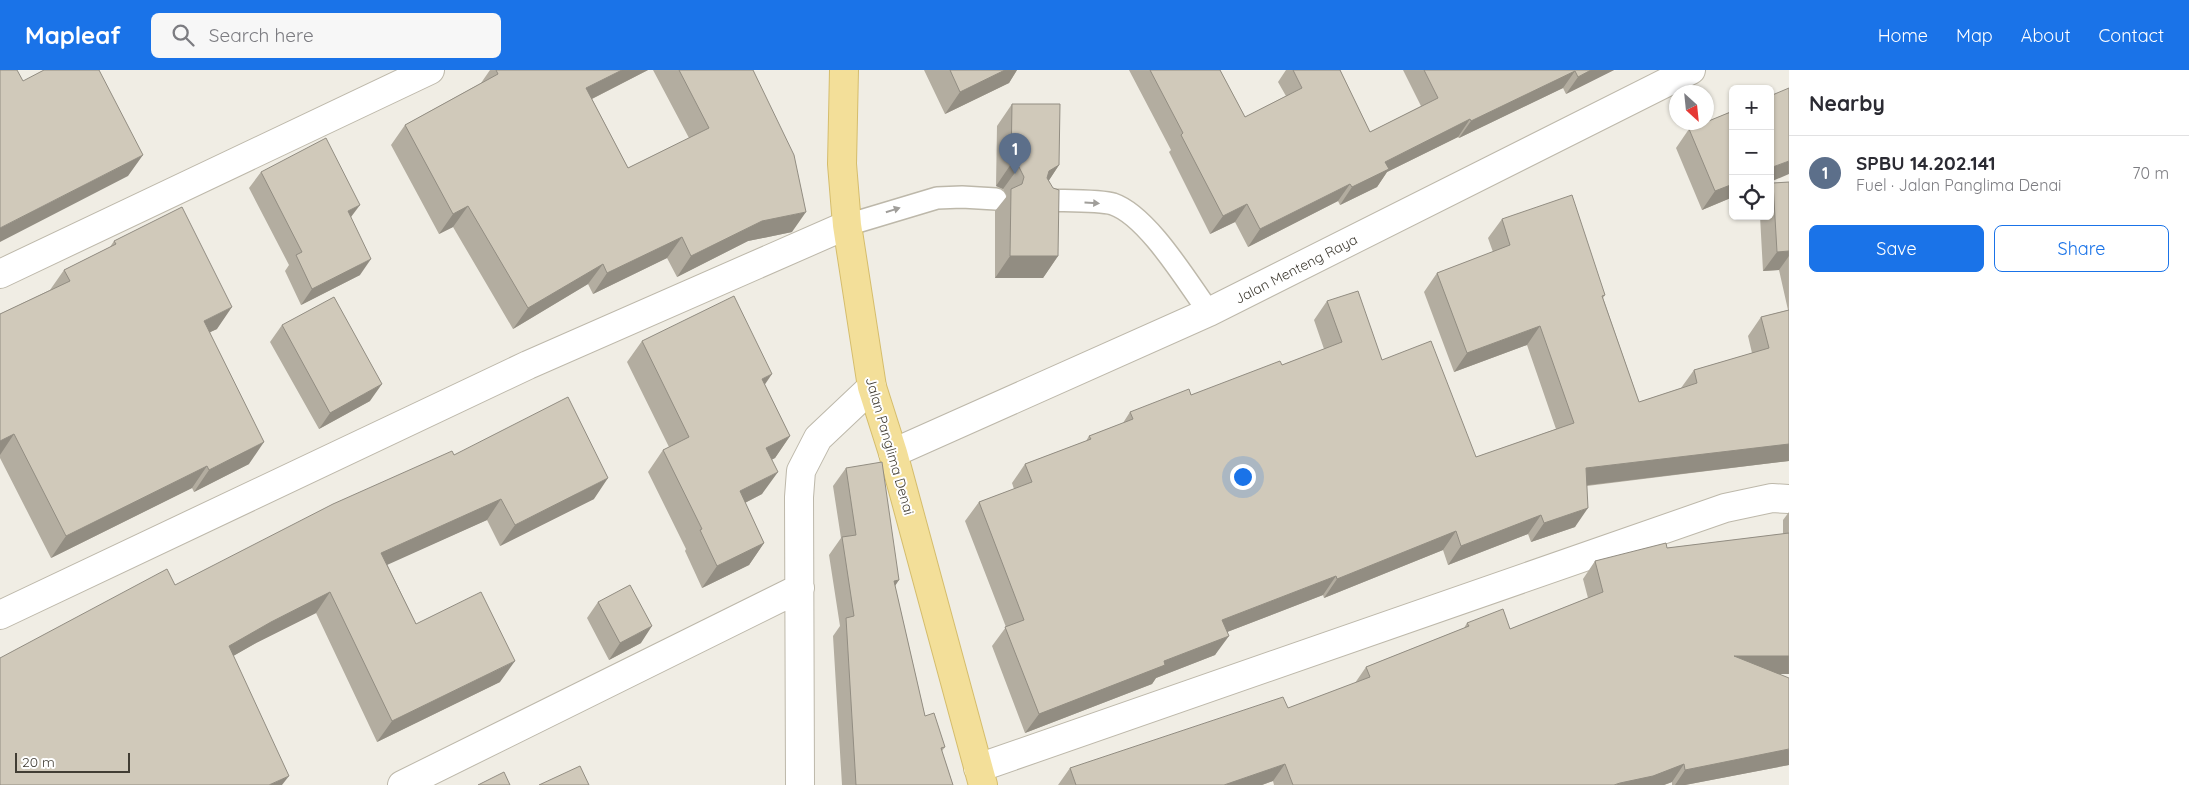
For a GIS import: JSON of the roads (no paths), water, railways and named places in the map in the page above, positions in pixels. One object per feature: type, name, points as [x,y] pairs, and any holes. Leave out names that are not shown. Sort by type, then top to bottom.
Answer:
[{"type":"main road","name":"Jalan Panglima Denai","points":[[844,70],[842,164],[847,225],[872,387],[893,453],[980,777]]},
{"type":"street","points":[[0,274],[430,70]]},
{"type":"street","name":"Jalan Menteng Raya","points":[[893,453],[1209,312],[1691,70]]},
{"type":"street","points":[[0,615],[528,365],[847,225]]},
{"type":"street","points":[[800,785],[799,497],[801,471],[818,438],[872,387]]},
{"type":"street","points":[[980,777],[1725,508],[1772,498],[1789,500]]},
{"type":"street","points":[[402,785],[800,588]]},
{"type":"lane","points":[[847,225],[937,198],[996,199]]},
{"type":"lane","points":[[1044,200],[1112,204],[1130,214],[1151,232],[1209,312]]},
{"type":"place","name":"SPBU 14.202.141","points":[[1015,174]]}]
